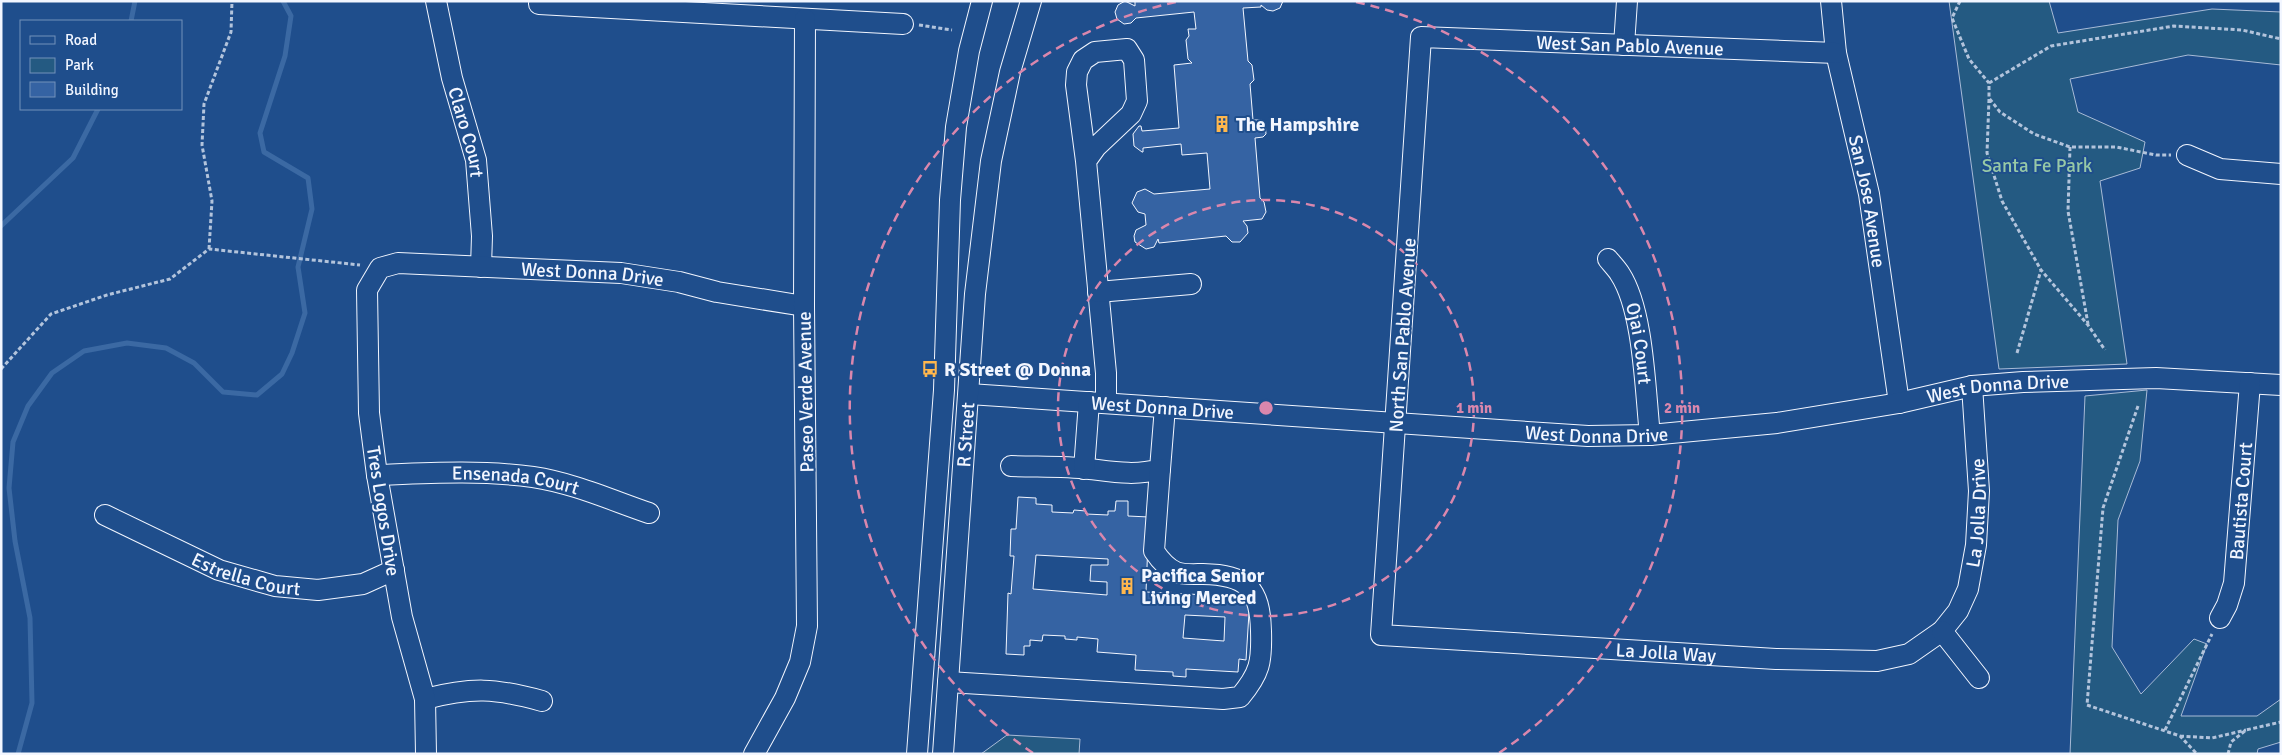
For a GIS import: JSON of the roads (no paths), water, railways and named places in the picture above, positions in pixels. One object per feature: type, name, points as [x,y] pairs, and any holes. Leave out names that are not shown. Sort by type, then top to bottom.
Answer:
[{"type":"street","name":"Claro Court","points":[[436,1],[452,78],[476,160],[482,236],[481,266]]},
{"type":"street","name":"R Street","points":[[917,754],[944,390],[950,200],[956,126],[969,51],[982,1]]},
{"type":"street","name":"R Street","points":[[943,754],[975,294],[991,161],[1010,72],[1031,1]]},
{"type":"street","points":[[1624,45],[1627,1]]},
{"type":"street","name":"San Jose Avenue","points":[[1830,1],[1836,53],[1869,194],[1899,403]]},
{"type":"street","points":[[539,4],[903,24]]},
{"type":"street","name":"Paseo Verde Avenue","points":[[754,754],[785,698],[800,662],[807,626],[804,306],[805,19]]},
{"type":"street","name":"North San Pablo Avenue","points":[[1381,635],[1421,37],[1424,37]]},
{"type":"street","name":"West San Pablo Avenue","points":[[1424,37],[1836,53]]},
{"type":"street","points":[[1084,468],[1106,373],[1086,161],[1076,85],[1077,72],[1084,60],[1096,52],[1127,48],[1134,60],[1137,101],[1131,114],[1096,147],[1086,161]]},
{"type":"street","points":[[2187,156],[2220,169],[2281,174]]},
{"type":"street","name":"Ojai Court","points":[[1608,259],[1621,275],[1631,300],[1638,333],[1650,435]]},
{"type":"street","name":"West Donna Drive","points":[[380,268],[398,263],[622,273],[804,306]]},
{"type":"street","name":"Tres Logos Drive","points":[[380,268],[367,290],[367,379],[377,475],[402,617],[424,698],[426,754]]},
{"type":"street","points":[[1098,292],[1191,284]]},
{"type":"street","name":"West Donna Drive","points":[[969,394],[1588,436],[1650,435],[1777,423],[1899,403],[1972,386],[2032,381],[2156,378],[2281,385]]},
{"type":"street","name":"Bautista Court","points":[[2220,618],[2227,605],[2234,583],[2250,383]]},
{"type":"street","name":"La Jolla Drive","points":[[1942,631],[1958,611],[1968,589],[1976,545],[1979,491],[1972,386]]},
{"type":"street","points":[[948,682],[1224,699],[1240,697],[1255,679],[1262,653],[1261,612],[1256,596],[1247,585],[1232,578],[1208,574],[1178,573],[1162,562],[1154,551],[1165,407]]},
{"type":"street","points":[[1012,466],[1084,468],[1109,473],[1146,473],[1160,469]]},
{"type":"street","name":"Ensenada Court","points":[[377,475],[470,472],[534,478],[568,485],[649,513]]},
{"type":"street","name":"Estrella Court","points":[[105,515],[219,570],[296,590],[318,590],[363,584],[394,570]]},
{"type":"street","points":[[1942,631],[1979,678]]},
{"type":"street","name":"La Jolla Way","points":[[1381,635],[1776,659],[1877,662],[1909,654],[1942,631]]},
{"type":"street","points":[[424,698],[456,691],[491,689],[542,701]]},
{"type":"waterway","points":[[131,20],[135,1]]},
{"type":"waterway","points":[[18,754],[32,703],[30,618],[15,541],[9,488],[13,442],[28,406],[52,373],[84,351],[127,343],[166,348],[194,363],[223,392],[257,395],[282,374],[292,353],[305,313],[298,267],[312,209],[308,178],[264,152],[260,133],[285,56],[291,16],[283,1]]},
{"type":"waterway","points":[[1,226],[73,158],[97,110]]},
{"type":"place","name":"The Hampshire","points":[[1222,124]]},
{"type":"place","name":"R Street @ Donna","points":[[930,369]]},
{"type":"place","name":"Pacifica Senior Living Merced","points":[[1127,586]]},
{"type":"park label","name":"Santa Fe Park","points":[[2037,165]]}]
